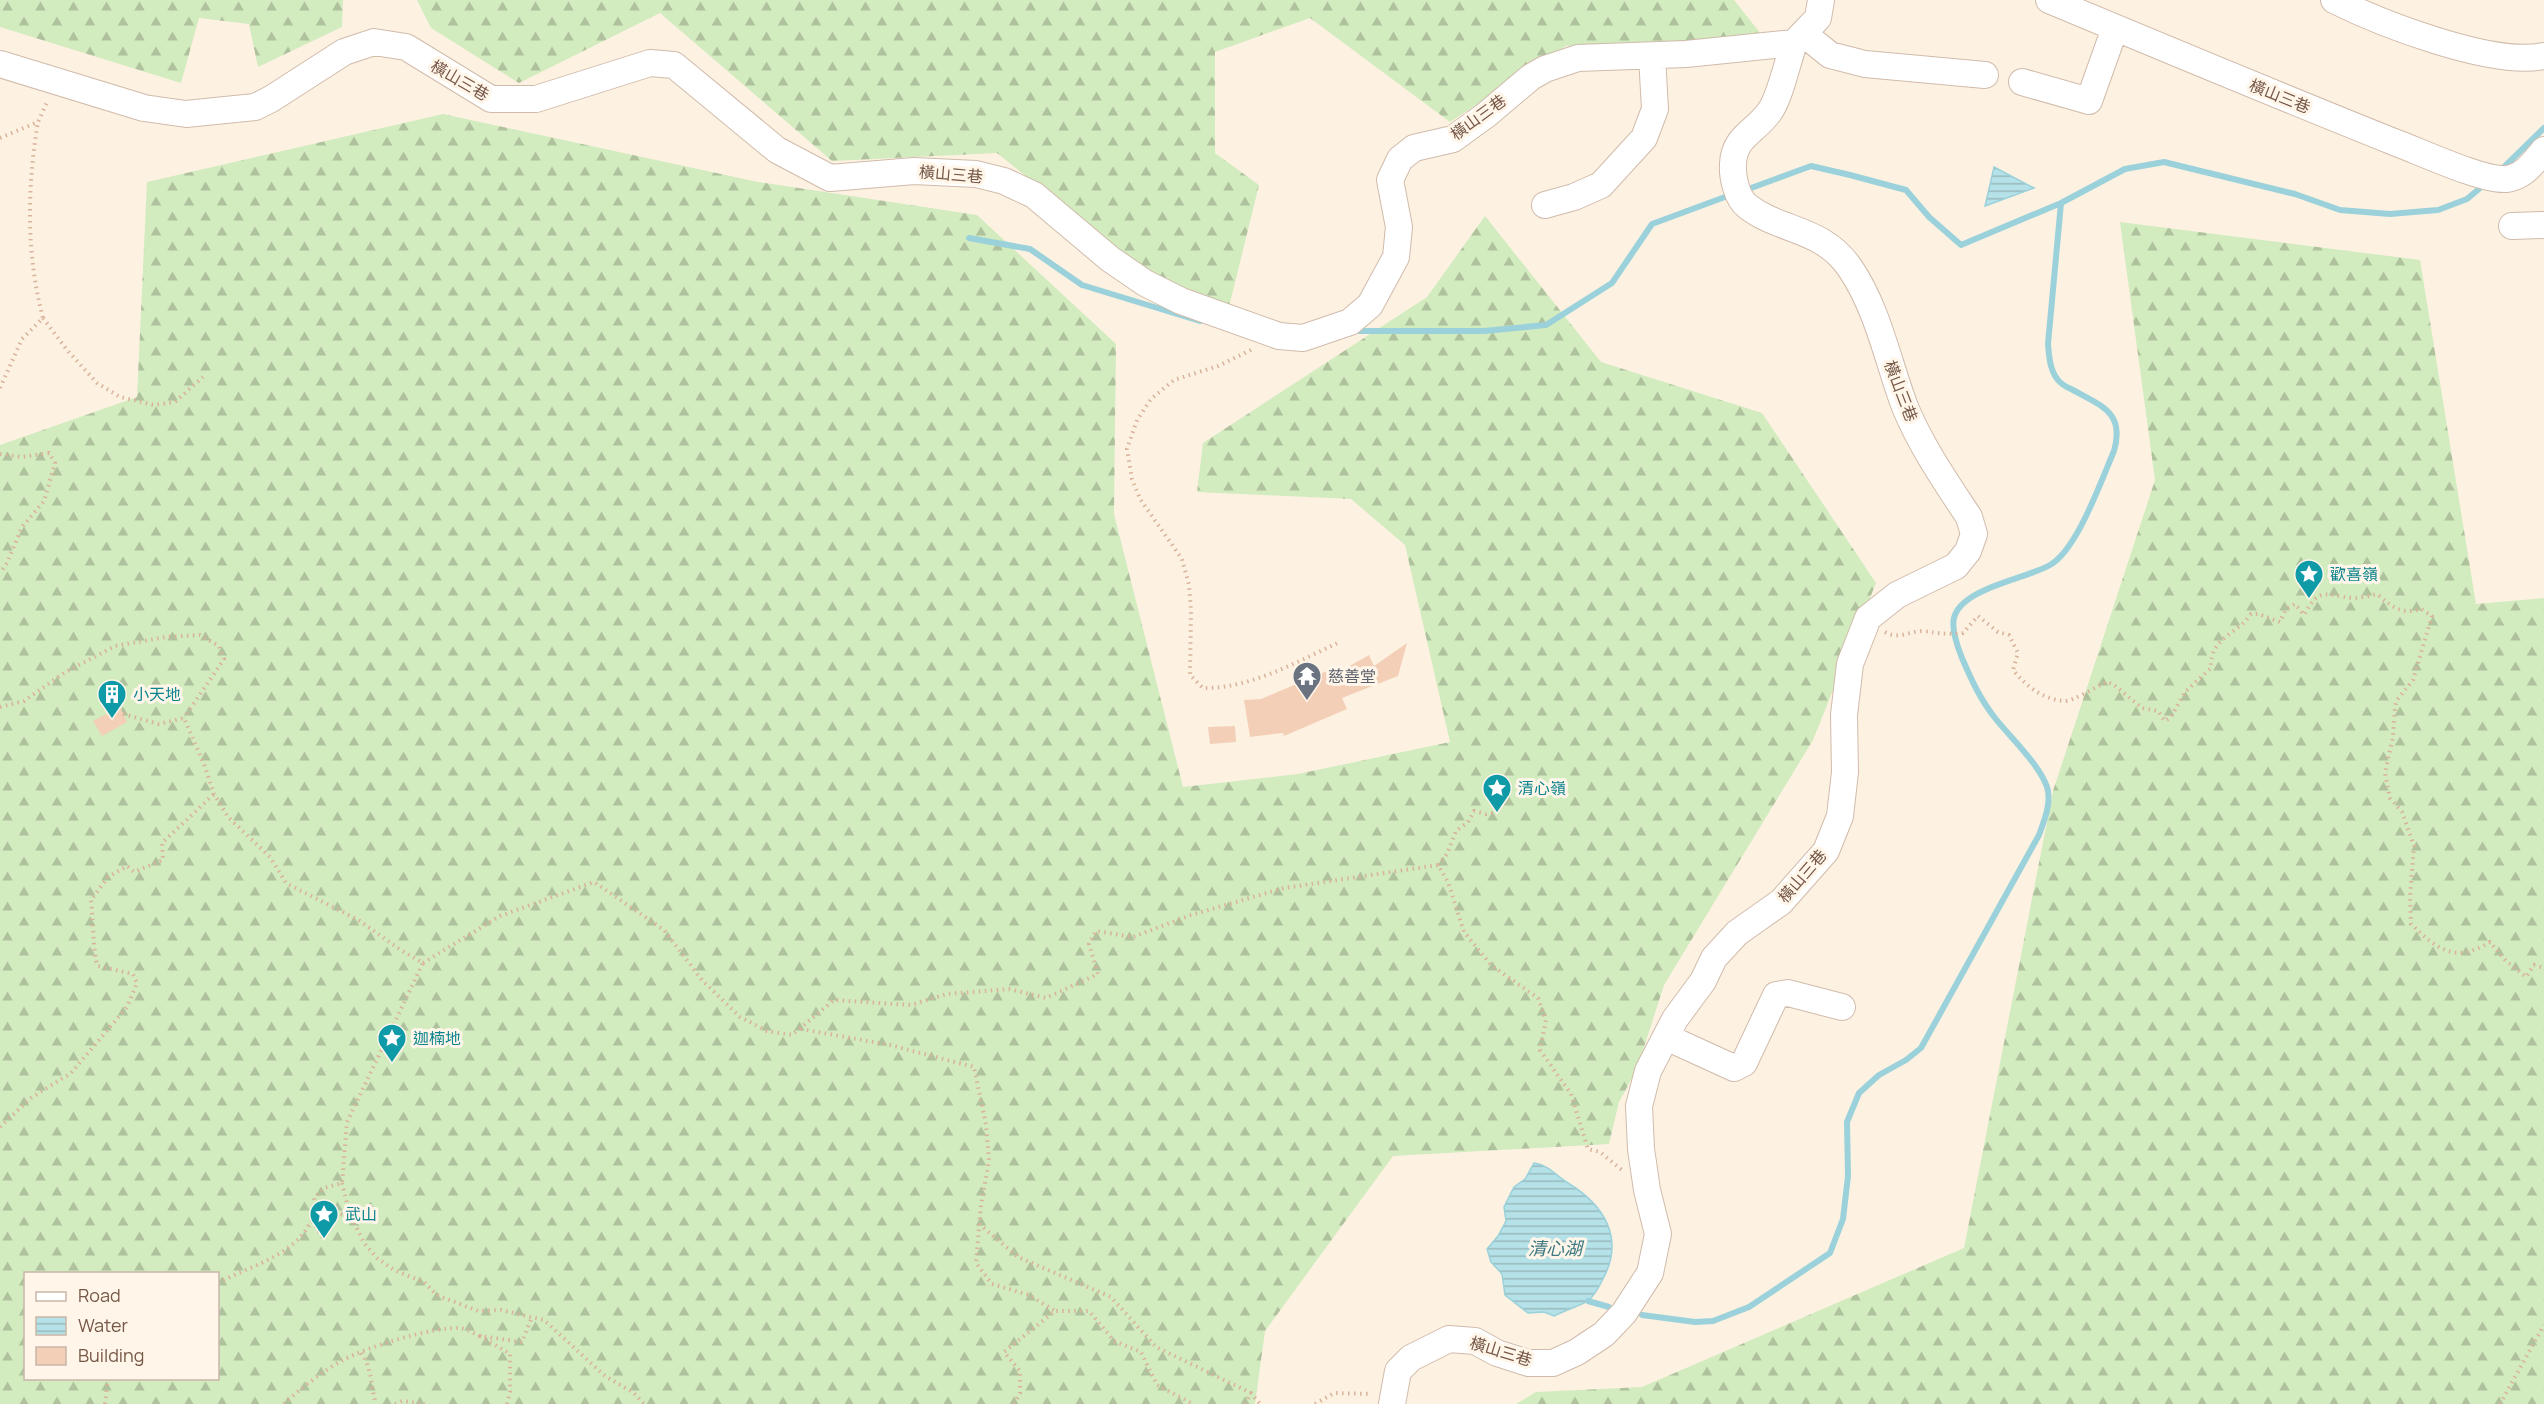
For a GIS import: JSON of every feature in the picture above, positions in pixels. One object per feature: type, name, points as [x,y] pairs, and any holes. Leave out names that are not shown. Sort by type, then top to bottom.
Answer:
[{"type":"lane","points":[[1821,0],[1818,18],[1799,38],[1830,56],[1864,64],[1985,75]]},
{"type":"lane","name":"橫山三巷","points":[[2049,0],[2308,108],[2491,176],[2517,177],[2526,171],[2544,150]]},
{"type":"lane","points":[[2334,0],[2432,39],[2496,56],[2529,59],[2544,56]]},
{"type":"lane","points":[[2022,82],[2089,101],[2115,28]]},
{"type":"lane","name":"橫山三巷","points":[[0,64],[144,108],[186,114],[255,107],[344,52],[375,42],[406,47],[491,99],[536,99],[650,63],[674,65],[777,150],[830,178],[914,171],[976,174],[1004,181],[1034,195],[1110,258],[1145,283],[1181,301],[1279,336],[1303,338],[1350,322],[1370,305],[1396,257],[1399,227],[1390,180],[1400,159],[1414,148],[1454,139],[1531,77],[1578,58],[1686,54],[1799,38],[1772,109],[1758,126],[1737,142],[1732,164],[1740,196],[1759,213],[1824,242],[1851,269],[1870,306],[1912,422],[1969,517],[1974,534],[1968,551],[1956,566],[1898,595],[1868,618],[1850,664],[1844,715],[1845,772],[1840,816],[1826,852],[1781,902],[1737,933],[1714,958],[1648,1071],[1639,1106],[1641,1149],[1647,1190],[1658,1234],[1650,1273],[1624,1313],[1604,1334],[1577,1352],[1553,1363],[1528,1363],[1497,1353],[1475,1341],[1449,1339],[1411,1358],[1398,1371],[1393,1400]]},
{"type":"lane","points":[[1545,205],[1574,197],[1601,185],[1644,138],[1655,109],[1652,56]]},
{"type":"lane","points":[[2512,226],[2544,225]]},
{"type":"lane","points":[[1666,1037],[1734,1068],[1744,1063],[1776,995],[1788,993],[1842,1007]]},
{"type":"path","points":[[58,81],[38,122],[33,153],[30,241],[36,290],[44,318],[67,350],[97,383],[120,397],[154,405],[175,402],[203,377]]},
{"type":"path","points":[[0,138],[38,122]]},
{"type":"path","points":[[0,388],[22,339],[44,318]]},
{"type":"path","points":[[1279,336],[1218,366],[1174,380],[1150,399],[1137,420],[1127,449],[1132,479],[1140,499],[1182,559],[1189,585],[1191,611],[1190,675],[1203,688],[1230,686],[1258,678],[1340,642]]},
{"type":"path","points":[[0,454],[22,457],[49,453],[55,464],[44,501],[22,527],[7,563],[0,573]]},
{"type":"path","points":[[1868,618],[1888,635],[1907,636],[1921,631],[1941,635],[1963,633],[1978,616],[1998,632],[2009,635],[2018,653],[2013,670],[2022,681],[2042,696],[2066,702],[2106,682],[2113,684],[2142,708],[2158,711],[2165,721],[2170,717],[2185,692],[2211,668],[2210,658],[2222,638],[2234,628],[2244,625],[2251,614],[2259,614],[2280,622],[2286,609],[2295,604],[2304,615],[2311,602],[2322,594],[2338,594],[2349,598],[2377,594],[2394,608],[2408,613],[2421,609],[2432,616],[2413,680],[2394,707],[2393,737],[2385,772],[2390,798],[2402,812],[2414,846],[2410,896],[2411,924],[2435,947],[2449,952],[2463,953],[2477,950],[2490,942],[2506,961],[2526,977],[2534,965],[2544,968]]},
{"type":"path","points":[[0,707],[24,701],[64,673],[115,646],[166,637],[200,635],[219,646],[224,660],[184,718],[159,724],[123,714]]},
{"type":"path","points":[[184,718],[214,794],[228,817],[270,857],[286,883],[360,921],[423,963]]},
{"type":"path","points":[[0,1127],[31,1098],[70,1073],[127,1007],[137,983],[133,974],[98,966],[95,960],[95,924],[91,900],[108,877],[128,866],[134,872],[163,860],[162,843],[214,794]]},
{"type":"path","points":[[644,1404],[634,1393],[605,1376],[544,1320],[501,1310],[478,1311],[437,1295],[424,1282],[394,1270],[377,1258],[364,1243],[351,1216],[342,1183],[347,1122],[423,963],[500,916],[594,882],[664,930],[702,980],[740,1017],[767,1031],[792,1035],[834,1000],[911,1005],[947,994],[1009,989],[1046,998],[1098,974],[1089,944],[1096,931],[1132,937],[1191,915],[1284,888],[1438,865],[1446,854],[1456,831],[1468,822],[1474,811],[1486,814],[1498,812]]},
{"type":"path","points":[[1438,865],[1448,882],[1464,932],[1491,965],[1538,998],[1546,1020],[1540,1050],[1570,1094],[1588,1149],[1600,1152],[1647,1190]]},
{"type":"path","points":[[800,1029],[890,1046],[974,1067],[986,1125],[989,1161],[979,1224],[976,1263],[992,1284],[1029,1295],[1055,1311],[1089,1311],[1114,1341],[1141,1352],[1157,1385],[1193,1404]]},
{"type":"path","points":[[219,1283],[288,1250],[312,1221],[316,1209],[314,1198],[324,1188],[342,1183]]},
{"type":"path","points":[[316,1209],[351,1216]]},
{"type":"path","points":[[312,1221],[324,1239]]},
{"type":"path","points":[[979,1224],[1018,1257],[1111,1297],[1156,1347],[1251,1393],[1260,1404]]},
{"type":"path","points":[[1014,1404],[1020,1393],[1020,1371],[1004,1352],[1055,1311]]},
{"type":"path","points":[[480,1336],[522,1342],[532,1317]]},
{"type":"path","points":[[2500,1404],[2544,1325]]},
{"type":"path","points":[[284,1404],[295,1393],[343,1360],[425,1332],[461,1328],[480,1336],[510,1354],[510,1392],[507,1404]]},
{"type":"path","points":[[361,1353],[370,1367],[376,1404]]},
{"type":"path","points":[[105,1404],[108,1380]]},
{"type":"path","points":[[1315,1404],[1334,1392],[1393,1400]]},
{"type":"path","points":[[1245,1404],[1251,1393]]},
{"type":"path","points":[[395,1404],[402,1401],[425,1404]]},
{"type":"green space","points":[[0,0],[343,0],[342,27],[258,67],[249,24],[199,18],[181,83],[0,27]]},
{"type":"green space","points":[[417,0],[1734,0],[1765,39],[1566,46],[1450,122],[1310,18],[1215,52],[1215,153],[1259,185],[1229,307],[1145,271],[997,153],[832,161],[660,13],[519,83],[431,28]]},
{"type":"green space","points":[[443,114],[758,182],[977,215],[1116,344],[1114,514],[1183,787],[1298,774],[1450,742],[1405,545],[1351,499],[1197,492],[1203,443],[1427,297],[1485,216],[1601,362],[1762,413],[1876,583],[1813,740],[1664,985],[1637,1069],[1619,1102],[1609,1144],[1393,1156],[1265,1331],[1255,1404],[0,1404],[0,445],[137,397],[147,182]]},
{"type":"green space","points":[[2120,222],[2420,260],[2476,604],[2544,598],[2544,1404],[1516,1404],[1536,1392],[1642,1387],[1964,1248],[2053,791],[2155,480]]},
{"type":"water","points":[[1994,167],[2034,188],[1985,206]]},
{"type":"water","name":"清心湖","points":[[1534,1163],[1548,1168],[1592,1202],[1601,1212],[1611,1236],[1612,1250],[1609,1264],[1594,1294],[1586,1302],[1554,1316],[1544,1312],[1528,1313],[1505,1295],[1502,1274],[1491,1262],[1487,1249],[1498,1236],[1506,1221],[1504,1207],[1514,1187],[1525,1179]]},
{"type":"building","points":[[1407,643],[1398,676],[1342,698],[1347,709],[1284,736],[1283,733],[1250,737],[1244,700],[1261,699],[1329,670],[1332,676],[1369,655],[1374,666]]},
{"type":"building","name":"小天地","points":[[120,707],[127,722],[102,736],[93,721]]},
{"type":"building","points":[[1235,726],[1236,742],[1210,744],[1208,727]]},
{"type":"waterway","points":[[2501,170],[2544,128]]},
{"type":"waterway","points":[[1743,191],[1811,166],[1850,175],[1906,190],[1929,217],[1961,245],[2061,203],[2125,169],[2164,162],[2295,194],[2340,210],[2390,214],[2438,210],[2467,199],[2486,183]]},
{"type":"waterway","points":[[1352,331],[1484,331],[1546,325],[1612,283],[1652,224],[1733,194]]},
{"type":"waterway","points":[[1642,1315],[1695,1322],[1713,1321],[1749,1307],[1830,1253],[1843,1219],[1848,1176],[1847,1122],[1859,1093],[1879,1075],[1906,1060],[1921,1048],[2039,835],[2048,805],[2047,787],[2038,769],[1995,718],[1980,696],[1959,649],[1953,623],[1959,608],[1969,599],[1981,592],[2050,565],[2060,557],[2079,530],[2114,451],[2117,438],[2114,419],[2102,406],[2062,384],[2054,375],[2051,365],[2048,344],[2061,203]]},
{"type":"waterway","points":[[969,238],[1030,249],[1082,285],[1200,321]]},
{"type":"waterway","points":[[1588,1301],[1609,1307]]},
{"type":"place","name":"歡喜嶺","points":[[2309,600]]},
{"type":"place","name":"慈善堂","points":[[1307,702]]},
{"type":"place","name":"小天地","points":[[112,720]]},
{"type":"place","name":"清心嶺","points":[[1497,814]]},
{"type":"place","name":"迦楠地","points":[[392,1064]]},
{"type":"place","name":"武山","points":[[324,1240]]}]
